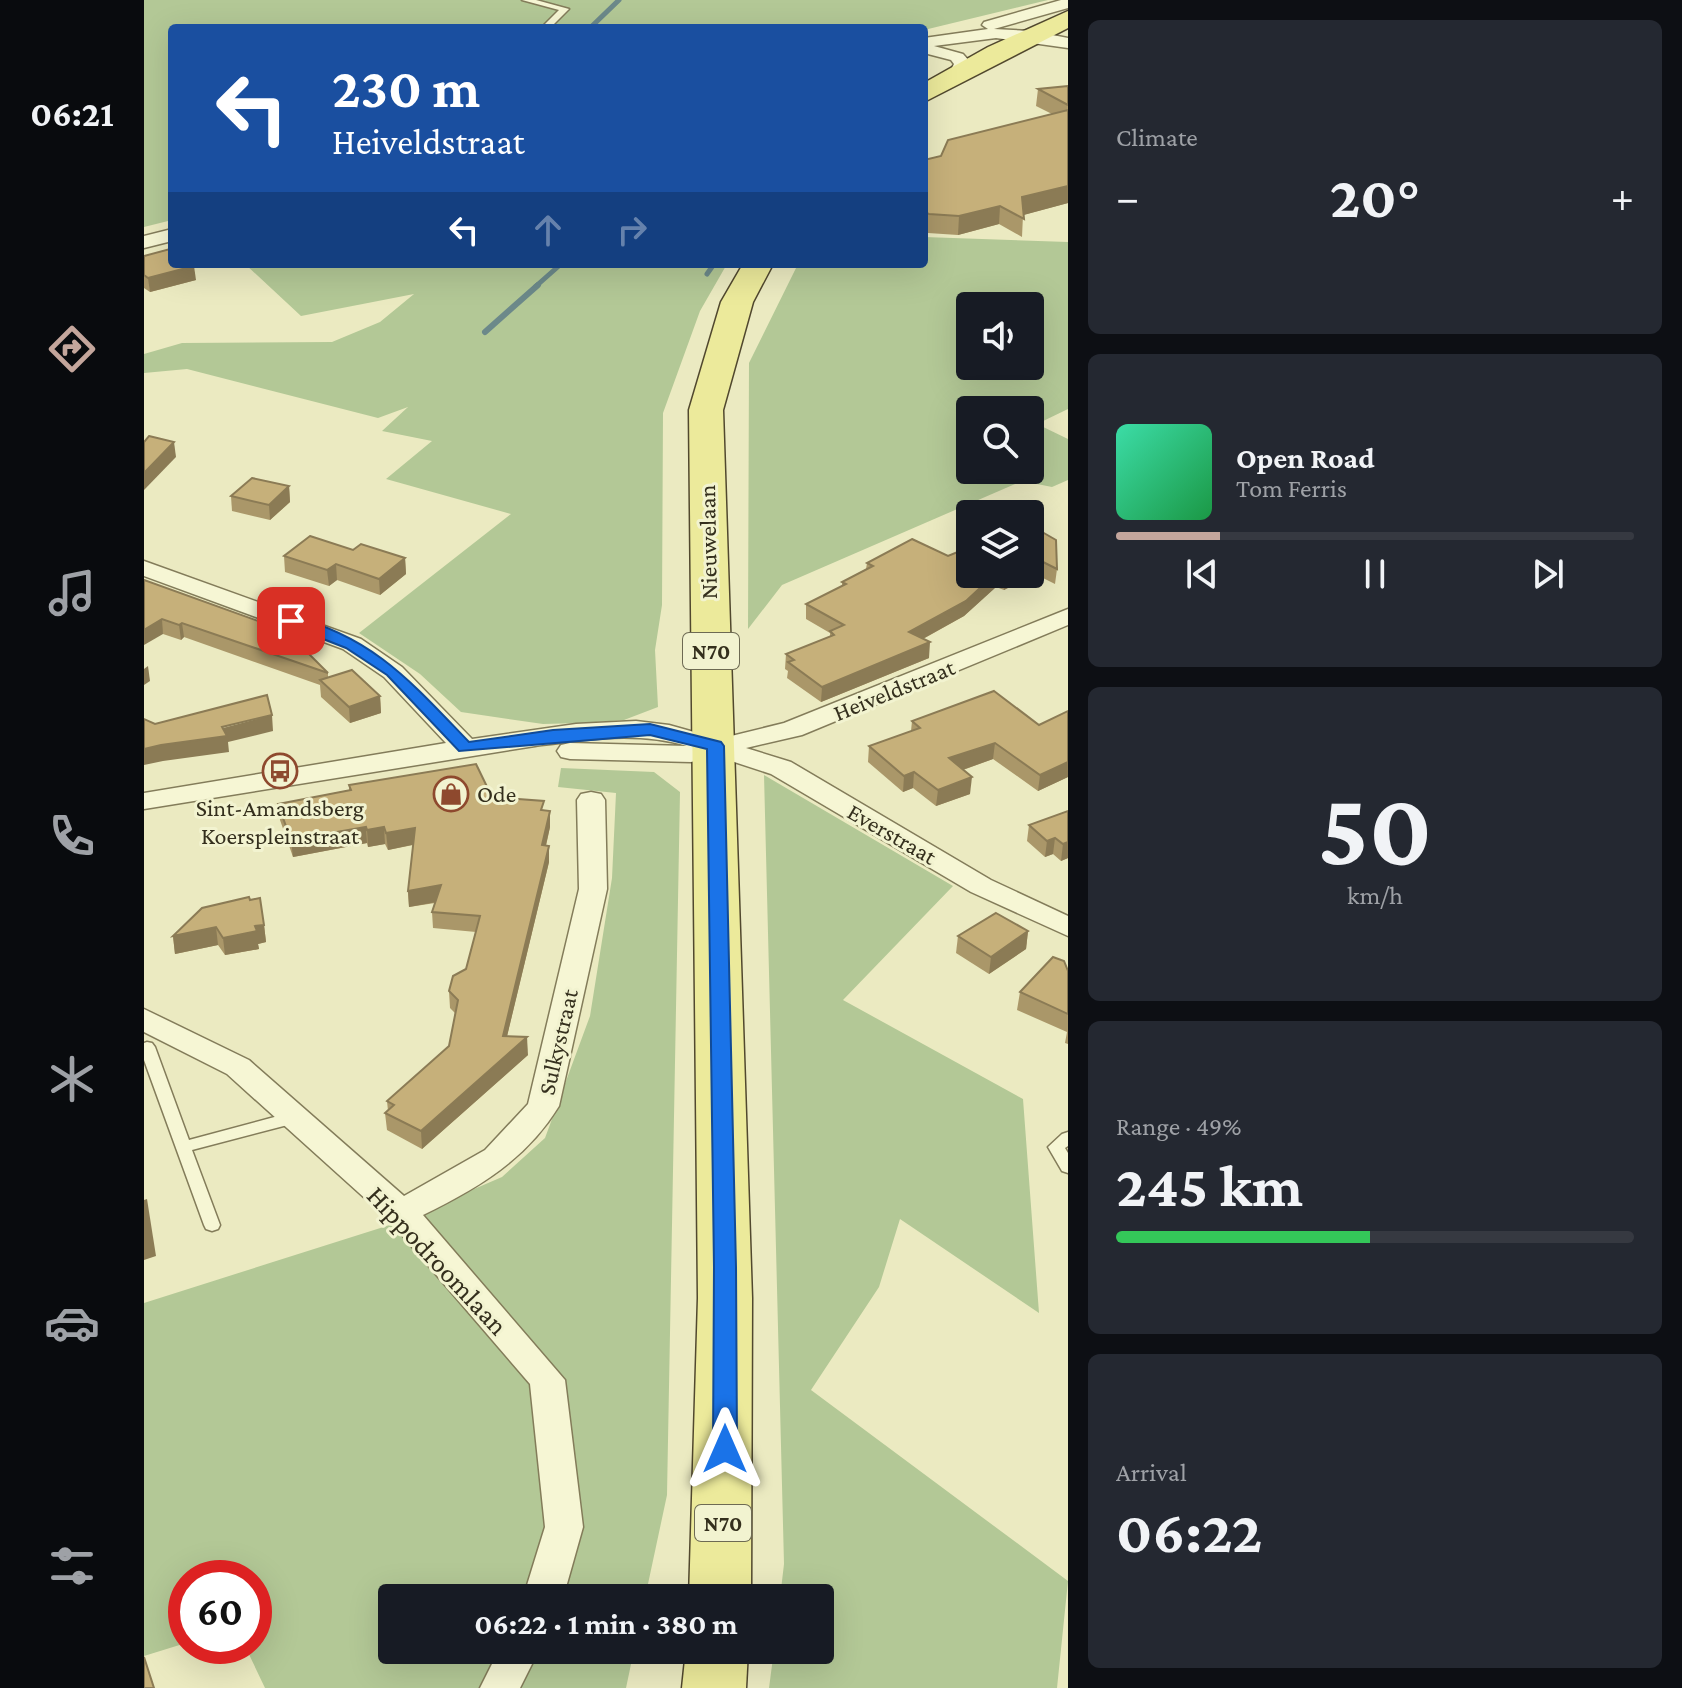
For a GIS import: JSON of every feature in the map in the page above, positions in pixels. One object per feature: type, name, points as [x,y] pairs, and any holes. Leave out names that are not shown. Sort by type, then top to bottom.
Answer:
[{"type":"main road","points":[[928,92],[1068,19]]},
{"type":"main road","name":"Nieuwelaan","points":[[720,1584],[725,1298],[706,410],[737,302],[756,268]]},
{"type":"main road","points":[[714,1688],[716,1664]]},
{"type":"street","points":[[973,33],[973,30],[1003,20],[1068,3]]},
{"type":"street","points":[[928,44],[973,33],[1034,34],[1068,43]]},
{"type":"street","points":[[928,46],[957,57],[963,63],[956,75]]},
{"type":"street","points":[[144,242],[168,236]]},
{"type":"street","points":[[144,568],[352,644],[393,672],[465,747]]},
{"type":"street","name":"Heiveldstraat","points":[[144,801],[465,747],[691,754],[812,723],[1068,616]]},
{"type":"street","name":"Everstraat","points":[[715,746],[748,760],[781,768],[981,886],[1068,927]]},
{"type":"street","name":"Sulkystraat","points":[[401,1212],[485,1170],[524,1135],[543,1106],[593,889],[591,800]]},
{"type":"street","name":"Hippodroomlaan","points":[[145,1033],[238,1067],[401,1212],[547,1380],[557,1443],[564,1527],[547,1584]]},
{"type":"street","points":[[500,1688],[512,1664]]},
{"type":"lane","points":[[526,0],[565,9],[549,24]]},
{"type":"lane","points":[[145,1033],[212,1225]]},
{"type":"lane","points":[[183,1147],[293,1118]]},
{"type":"lane","points":[[1068,1138],[1056,1147],[1068,1167]]},
{"type":"green space","points":[[144,0],[1048,0],[928,29],[928,24],[168,24],[168,221],[144,227]]},
{"type":"green space","points":[[928,237],[1068,242],[1068,409],[1044,421],[1044,396],[956,396],[956,484],[1015,484],[978,500],[956,500],[956,510],[782,585],[748,629],[749,363],[796,268],[928,268]]},
{"type":"green space","points":[[249,268],[725,268],[700,311],[663,413],[662,605],[655,650],[658,707],[624,720],[543,724],[461,712],[420,674],[359,633],[511,514],[386,479],[432,441],[382,431],[408,407],[378,418],[187,369],[144,373],[144,354],[182,343],[332,342],[380,322],[414,294],[301,316]]},
{"type":"green space","points":[[1044,427],[1068,439],[1068,480],[1052,487],[1037,484],[1044,484]]},
{"type":"green space","points":[[561,768],[654,772],[680,792],[667,1495],[648,1584],[378,1584],[378,1664],[631,1664],[626,1688],[265,1688],[254,1664],[272,1664],[272,1560],[168,1560],[168,1649],[144,1656],[144,1303],[393,1224],[502,1177],[545,1138],[590,1016],[612,878],[616,793],[558,787]]},
{"type":"green space","points":[[764,775],[953,886],[843,1000],[1023,1099],[1039,1313],[900,1219],[879,1287],[811,1390],[1068,1581],[1057,1688],[769,1688],[772,1664],[834,1664],[834,1584],[782,1584],[784,1564]]},
{"type":"building","points":[[1068,86],[1068,105],[1038,89]]},
{"type":"building","points":[[1068,110],[1068,186],[1022,197],[1024,219],[1000,206],[959,216],[929,214],[928,159],[941,156],[948,140]]},
{"type":"building","points":[[168,250],[168,268],[186,268],[148,278],[144,275],[144,256]]},
{"type":"building","points":[[149,436],[174,442],[144,473],[144,442]]},
{"type":"building","points":[[252,478],[289,486],[269,505],[231,496]]},
{"type":"building","points":[[1044,533],[1056,540],[1057,569],[1044,562]]},
{"type":"building","points":[[310,536],[353,550],[361,544],[405,558],[379,579],[336,564],[327,570],[284,556]]},
{"type":"building","points":[[912,539],[948,556],[956,553],[956,588],[980,588],[966,601],[909,632],[930,642],[822,687],[788,662],[794,660],[786,654],[834,635],[830,631],[844,625],[806,604],[873,566],[867,563]]},
{"type":"building","points":[[144,580],[286,631],[328,673],[182,623],[179,625],[162,619],[144,630]]},
{"type":"building","points":[[352,670],[380,696],[349,707],[320,680]]},
{"type":"building","points":[[994,691],[1039,725],[1068,711],[1068,762],[1040,775],[995,743],[949,758],[972,777],[938,790],[914,772],[904,776],[869,746],[920,728],[912,721]]},
{"type":"building","points":[[267,695],[272,715],[222,727],[227,736],[144,749],[144,719],[155,724]]},
{"type":"building","points":[[476,764],[492,797],[544,801],[541,810],[550,811],[542,845],[549,846],[503,1036],[527,1037],[421,1131],[385,1113],[394,1105],[387,1101],[449,1046],[458,1000],[449,991],[453,976],[466,969],[480,916],[432,912],[441,885],[408,891],[415,828],[386,833],[384,827],[367,830],[366,827],[291,840],[278,804],[351,790],[349,785]]},
{"type":"building","points":[[1068,811],[1068,842],[1063,844],[1055,838],[1047,841],[1029,825]]},
{"type":"building","points":[[249,897],[250,900],[260,898],[264,925],[255,926],[257,931],[223,938],[216,927],[173,936],[202,908]]},
{"type":"building","points":[[996,913],[1028,931],[991,957],[958,936]]},
{"type":"building","points":[[1053,957],[1064,961],[1068,971],[1068,1014],[1020,992]]},
{"type":"building","points":[[144,1657],[154,1688],[144,1688]]},
{"type":"waterway","points":[[594,24],[619,0]]},
{"type":"waterway","points":[[535,287],[556,268]]},
{"type":"waterway","points":[[707,274],[711,268]]},
{"type":"waterway","points":[[485,332],[538,285]]},
{"type":"place","name":"Sint-Amandsberg Koerspleinstraat","points":[[280,771]]},
{"type":"place","name":"Ode","points":[[451,794]]},
{"type":"route","points":[[291,621],[352,644],[393,672],[465,747],[553,735],[650,730],[715,746],[725,1267],[725,1449]]}]
